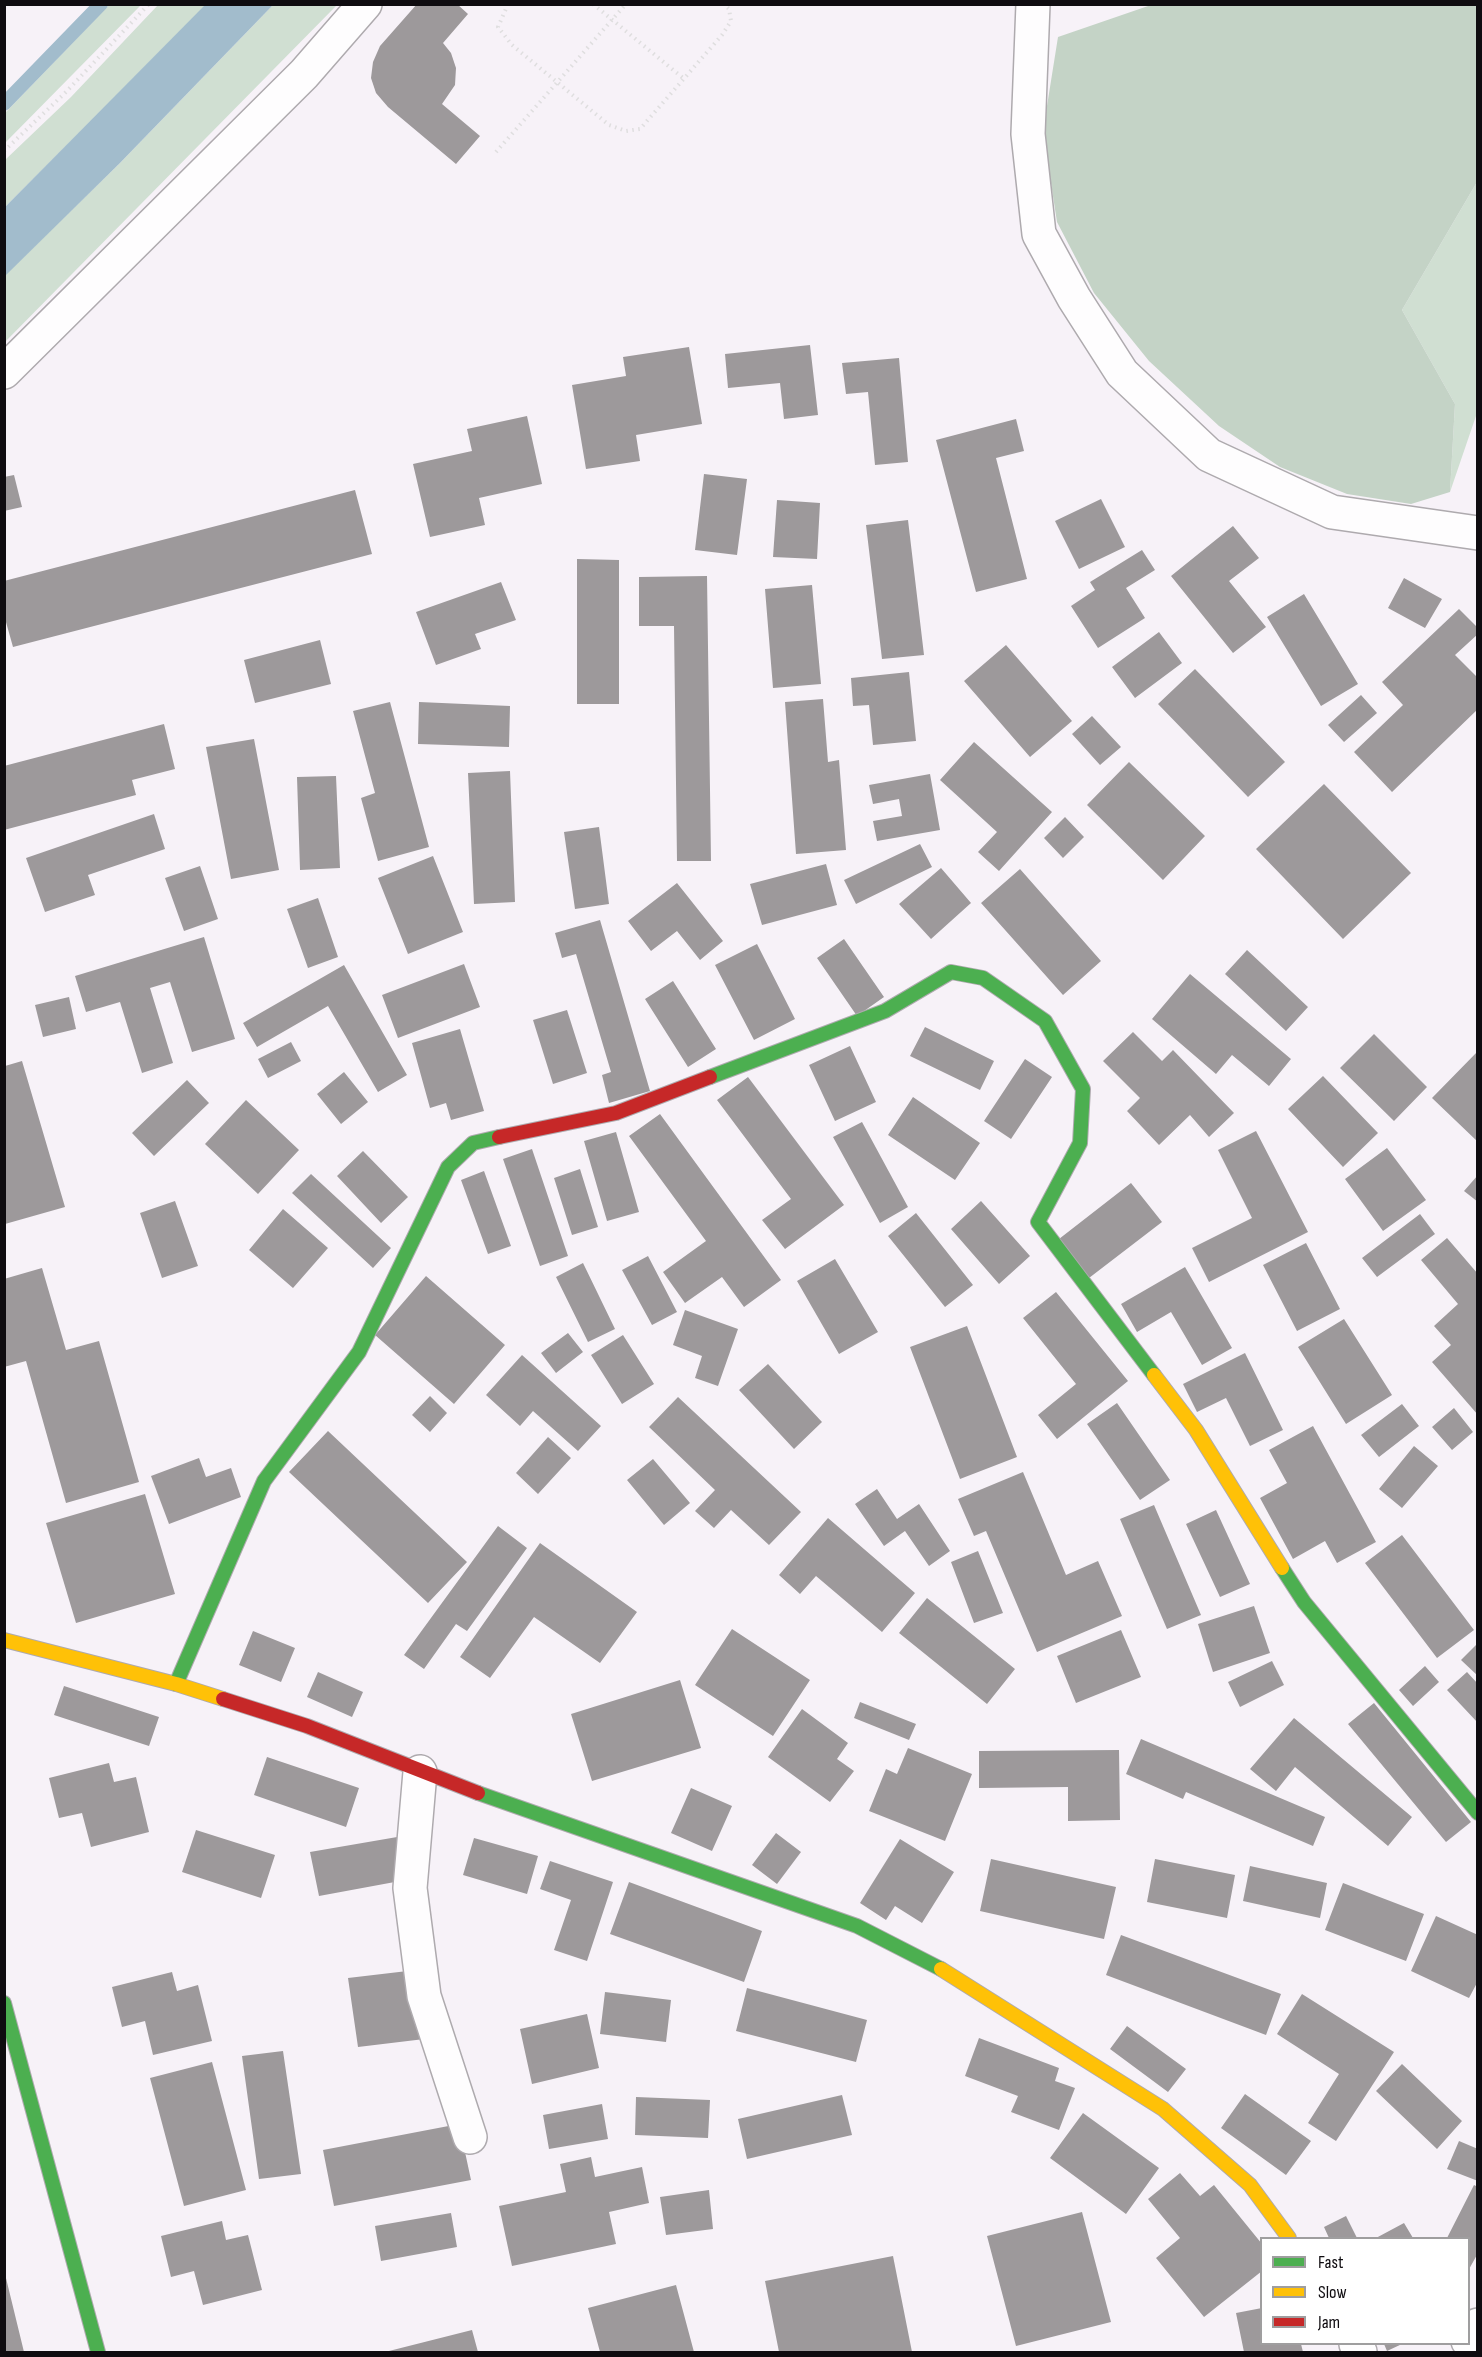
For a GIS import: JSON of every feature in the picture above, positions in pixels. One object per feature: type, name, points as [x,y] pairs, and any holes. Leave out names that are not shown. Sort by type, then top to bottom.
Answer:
[{"type":"street","points":[[4,372],[304,74],[365,4]]},
{"type":"street","points":[[1033,4],[1028,134],[1039,234],[1074,298],[1122,373],[1209,455],[1332,512],[1475,527]]},
{"type":"street","points":[[176,1684],[264,1481],[359,1352],[448,1167],[473,1143],[616,1113],[885,1011],[951,972],[983,978],[1045,1021],[1083,1089],[1080,1143],[1038,1222],[1196,1430],[1304,1602],[1478,1813]]},
{"type":"street","points":[[4,1640],[176,1684],[307,1726],[420,1772],[857,1926],[959,1978],[1163,2109],[1250,2186],[1288,2237]]},
{"type":"street","points":[[420,1772],[410,1888],[423,1985],[470,2137]]},
{"type":"street","points":[[4,2003],[98,2352]]},
{"type":"street","points":[[1470,2339],[1478,2325]]},
{"type":"path","points":[[4,151],[66,92],[149,4]]},
{"type":"path","points":[[508,4],[498,27],[512,45],[609,125],[626,131],[640,129],[722,35],[730,21],[729,9],[724,4]]},
{"type":"path","points":[[593,4],[683,79]]},
{"type":"path","points":[[496,152],[626,4]]},
{"type":"green space","points":[[109,5],[141,5],[5,143],[5,113]]},
{"type":"green space","points":[[158,5],[206,5],[5,207],[5,160],[71,97]]},
{"type":"green space","points":[[273,5],[337,5],[5,342],[4,276],[120,163]]},
{"type":"green space","points":[[1151,5],[1477,5],[1477,182],[1402,310],[1455,404],[1450,492],[1411,504],[1347,494],[1280,467],[1219,426],[1149,361],[1094,293],[1057,222],[1043,131],[1058,37]]},
{"type":"green space","points":[[1477,182],[1477,413],[1450,492],[1455,404],[1402,310]]},
{"type":"water","points":[[206,4],[273,5],[120,163],[5,276],[5,207]]},
{"type":"building","points":[[417,4],[457,4],[468,14],[443,43],[451,53],[456,68],[455,85],[442,104],[480,136],[456,164],[388,107],[376,93],[371,78],[373,62],[380,46]]},
{"type":"building","points":[[810,345],[818,415],[784,419],[780,383],[728,388],[725,354]]},
{"type":"building","points":[[689,347],[702,424],[636,435],[640,461],[586,469],[572,385],[626,376],[623,357]]},
{"type":"building","points":[[899,358],[908,462],[875,465],[868,392],[846,394],[842,363]]},
{"type":"building","points":[[527,416],[542,484],[479,498],[485,525],[430,537],[413,464],[472,451],[467,429]]},
{"type":"building","points":[[1016,419],[1024,451],[996,458],[1027,579],[976,592],[936,440]]},
{"type":"building","points":[[704,474],[747,479],[737,555],[695,550]]},
{"type":"building","points":[[14,475],[22,507],[4,511],[4,477]]},
{"type":"building","points":[[355,490],[372,554],[13,647],[4,615],[4,581]]},
{"type":"building","points":[[1101,499],[1125,547],[1079,569],[1055,521]]},
{"type":"building","points":[[777,500],[820,503],[817,559],[773,557]]},
{"type":"building","points":[[908,520],[924,655],[882,659],[866,525]]},
{"type":"building","points":[[1233,526],[1259,558],[1229,581],[1266,627],[1233,653],[1171,576]]},
{"type":"building","points":[[1142,550],[1155,570],[1126,588],[1145,618],[1098,648],[1071,606],[1095,590],[1090,582]]},
{"type":"building","points":[[577,559],[619,560],[619,704],[577,704]]},
{"type":"building","points":[[707,576],[711,861],[677,861],[674,626],[639,626],[639,577]]},
{"type":"building","points":[[1404,578],[1442,599],[1425,628],[1388,608]]},
{"type":"building","points":[[501,582],[516,620],[475,634],[481,649],[436,665],[416,612]]},
{"type":"building","points":[[812,585],[821,684],[773,688],[765,589]]},
{"type":"building","points":[[1304,594],[1358,684],[1321,706],[1267,617]]},
{"type":"building","points":[[1459,609],[1478,628],[1478,634],[1455,655],[1478,678],[1478,709],[1392,792],[1354,752],[1403,705],[1382,682]]},
{"type":"building","points":[[1159,632],[1182,663],[1135,698],[1112,667]]},
{"type":"building","points":[[320,640],[331,684],[255,703],[244,660]]},
{"type":"building","points":[[1006,645],[1072,721],[1030,757],[964,681]]},
{"type":"building","points":[[1195,669],[1285,762],[1248,797],[1158,704]]},
{"type":"building","points":[[909,672],[916,741],[873,745],[869,705],[853,706],[851,678]]},
{"type":"building","points":[[1361,695],[1377,713],[1344,742],[1328,725]]},
{"type":"building","points":[[823,699],[828,762],[839,760],[846,850],[796,854],[785,702]]},
{"type":"building","points":[[390,702],[429,847],[378,861],[361,798],[375,793],[353,711]]},
{"type":"building","points":[[419,702],[510,706],[509,747],[418,744]]},
{"type":"building","points":[[1092,716],[1121,747],[1100,765],[1072,734]]},
{"type":"building","points":[[164,724],[175,769],[132,780],[136,795],[4,830],[4,766]]},
{"type":"building","points":[[254,739],[279,870],[231,879],[206,747]]},
{"type":"building","points":[[974,742],[1052,812],[999,871],[978,852],[997,832],[940,780]]},
{"type":"building","points":[[1129,762],[1205,836],[1163,880],[1087,805]]},
{"type":"building","points":[[510,771],[515,902],[474,904],[468,773]]},
{"type":"building","points":[[930,774],[940,830],[877,841],[873,821],[902,816],[899,799],[873,804],[869,785]]},
{"type":"building","points":[[336,776],[340,868],[300,870],[297,777]]},
{"type":"building","points":[[1324,784],[1411,873],[1343,939],[1256,849]]},
{"type":"building","points":[[154,814],[165,849],[88,875],[95,895],[45,912],[26,858]]},
{"type":"building","points":[[1065,817],[1084,837],[1063,858],[1044,838]]},
{"type":"building","points":[[599,827],[609,904],[575,909],[564,832]]},
{"type":"building","points":[[920,844],[932,867],[856,904],[844,880]]},
{"type":"building","points":[[433,856],[463,932],[408,954],[378,878]]},
{"type":"building","points":[[826,864],[837,905],[762,925],[750,884]]},
{"type":"building","points":[[200,866],[218,919],[184,931],[165,878]]},
{"type":"building","points":[[941,868],[971,903],[931,939],[899,904]]},
{"type":"building","points":[[1020,869],[1101,961],[1063,995],[981,903]]},
{"type":"building","points":[[677,883],[723,941],[700,960],[677,931],[651,951],[628,921]]},
{"type":"building","points":[[318,898],[338,957],[308,968],[287,909]]},
{"type":"building","points":[[600,920],[650,1091],[609,1103],[602,1075],[611,1072],[576,954],[562,958],[555,933]]},
{"type":"building","points":[[204,937],[235,1039],[192,1052],[170,982],[150,988],[173,1063],[142,1073],[120,1002],[86,1012],[75,976]]},
{"type":"building","points":[[844,939],[884,997],[857,1016],[817,958]]},
{"type":"building","points":[[757,944],[795,1019],[754,1040],[715,965]]},
{"type":"building","points":[[1247,950],[1308,1007],[1286,1031],[1225,974]]},
{"type":"building","points":[[464,964],[480,1007],[398,1038],[382,995]]},
{"type":"building","points":[[344,965],[407,1075],[378,1092],[328,1006],[257,1047],[243,1023]]},
{"type":"building","points":[[1190,974],[1291,1059],[1269,1086],[1232,1055],[1216,1074],[1152,1019]]},
{"type":"building","points":[[673,981],[716,1049],[688,1067],[645,999]]},
{"type":"building","points":[[69,997],[76,1029],[43,1037],[35,1005]]},
{"type":"building","points":[[567,1010],[587,1073],[553,1084],[533,1020]]},
{"type":"building","points":[[925,1027],[994,1061],[980,1090],[910,1056]]},
{"type":"building","points":[[460,1029],[484,1111],[451,1120],[446,1103],[430,1108],[412,1043]]},
{"type":"building","points":[[1133,1032],[1162,1061],[1173,1050],[1234,1113],[1209,1137],[1190,1115],[1159,1145],[1127,1111],[1140,1098],[1103,1061]]},
{"type":"building","points":[[1374,1034],[1427,1087],[1394,1121],[1340,1068]]},
{"type":"building","points":[[291,1042],[301,1061],[268,1078],[258,1059]]},
{"type":"building","points":[[850,1046],[876,1102],[835,1121],[809,1065]]},
{"type":"building","points":[[1478,1051],[1478,1142],[1432,1098]]},
{"type":"building","points":[[1025,1059],[1052,1077],[1011,1139],[984,1121]]},
{"type":"building","points":[[22,1061],[65,1207],[5,1224],[5,1066]]},
{"type":"building","points":[[344,1072],[368,1102],[341,1124],[317,1094]]},
{"type":"building","points":[[1323,1076],[1378,1133],[1343,1167],[1288,1109]]},
{"type":"building","points":[[748,1077],[844,1205],[785,1249],[762,1220],[791,1199],[717,1100]]},
{"type":"building","points":[[187,1080],[209,1103],[154,1156],[132,1133]]},
{"type":"building","points":[[913,1097],[980,1143],[955,1180],[888,1135]]},
{"type":"building","points":[[246,1100],[299,1150],[258,1194],[205,1144]]},
{"type":"building","points":[[660,1114],[781,1280],[744,1307],[722,1277],[685,1303],[663,1272],[706,1241],[629,1136]]},
{"type":"building","points":[[862,1122],[908,1207],[880,1223],[833,1137]]},
{"type":"building","points":[[1256,1131],[1308,1232],[1209,1282],[1192,1248],[1252,1218],[1218,1150]]},
{"type":"building","points":[[616,1132],[639,1212],[607,1221],[584,1141]]},
{"type":"building","points":[[1387,1148],[1426,1200],[1383,1231],[1345,1179]]},
{"type":"building","points":[[532,1149],[568,1256],[540,1266],[503,1159]]},
{"type":"building","points":[[363,1151],[408,1197],[381,1223],[337,1176]]},
{"type":"building","points":[[580,1169],[598,1227],[572,1235],[554,1178]]},
{"type":"building","points":[[484,1171],[511,1246],[488,1254],[461,1180]]},
{"type":"building","points":[[311,1174],[391,1248],[373,1268],[292,1193]]},
{"type":"building","points":[[1478,1175],[1478,1202],[1464,1191]]},
{"type":"building","points":[[1131,1183],[1162,1222],[1089,1278],[1059,1239]]},
{"type":"building","points":[[175,1201],[198,1266],[162,1278],[140,1213]]},
{"type":"building","points":[[981,1201],[1030,1256],[999,1284],[951,1229]]},
{"type":"building","points":[[283,1209],[328,1248],[293,1288],[249,1250]]},
{"type":"building","points":[[916,1213],[973,1285],[945,1307],[888,1236]]},
{"type":"building","points":[[1420,1214],[1435,1234],[1377,1277],[1362,1258]]},
{"type":"building","points":[[1447,1238],[1478,1274],[1478,1415],[1432,1362],[1451,1345],[1434,1326],[1458,1304],[1421,1260]]},
{"type":"building","points":[[1306,1243],[1340,1309],[1297,1331],[1263,1265]]},
{"type":"building","points":[[648,1256],[677,1312],[652,1325],[622,1270]]},
{"type":"building","points":[[835,1259],[878,1332],[839,1354],[797,1281]]},
{"type":"building","points":[[583,1263],[615,1329],[588,1342],[556,1277]]},
{"type":"building","points":[[1185,1267],[1232,1348],[1202,1365],[1171,1312],[1137,1332],[1121,1304]]},
{"type":"building","points":[[42,1268],[66,1350],[99,1341],[139,1482],[66,1503],[26,1361],[4,1367],[4,1279]]},
{"type":"building","points":[[426,1276],[505,1345],[454,1404],[375,1335]]},
{"type":"building","points":[[1056,1292],[1128,1381],[1057,1439],[1038,1415],[1076,1384],[1023,1318]]},
{"type":"building","points":[[685,1310],[738,1329],[718,1386],[695,1378],[702,1356],[673,1345]]},
{"type":"building","points":[[1344,1319],[1392,1395],[1346,1424],[1298,1347]]},
{"type":"building","points":[[967,1326],[1017,1457],[960,1479],[910,1347]]},
{"type":"building","points":[[568,1333],[583,1352],[556,1373],[541,1353]]},
{"type":"building","points":[[623,1335],[654,1384],[622,1404],[591,1355]]},
{"type":"building","points":[[1245,1353],[1283,1430],[1250,1446],[1226,1398],[1197,1412],[1183,1384]]},
{"type":"building","points":[[522,1355],[601,1426],[578,1451],[533,1411],[520,1426],[486,1395]]},
{"type":"building","points":[[768,1364],[822,1422],[794,1449],[739,1390]]},
{"type":"building","points":[[430,1396],[447,1413],[430,1432],[412,1415]]},
{"type":"building","points":[[678,1397],[801,1512],[769,1545],[731,1510],[714,1528],[695,1511],[715,1490],[649,1427]]},
{"type":"building","points":[[1117,1403],[1170,1480],[1140,1500],[1087,1424]]},
{"type":"building","points":[[1402,1404],[1419,1426],[1379,1457],[1361,1435]]},
{"type":"building","points":[[1454,1408],[1473,1432],[1452,1450],[1432,1427]]},
{"type":"building","points":[[1313,1426],[1376,1542],[1337,1563],[1325,1541],[1293,1559],[1260,1498],[1287,1483],[1269,1450]]},
{"type":"building","points":[[328,1431],[467,1562],[428,1603],[289,1472]]},
{"type":"building","points":[[548,1437],[571,1458],[538,1494],[516,1473]]},
{"type":"building","points":[[1414,1446],[1438,1466],[1402,1508],[1379,1489]]},
{"type":"building","points":[[199,1458],[206,1477],[231,1468],[241,1497],[169,1524],[151,1476]]},
{"type":"building","points":[[653,1459],[690,1503],[664,1525],[627,1480]]},
{"type":"building","points":[[1023,1472],[1066,1575],[1098,1561],[1122,1616],[1037,1652],[986,1531],[974,1536],[958,1499]]},
{"type":"building","points":[[877,1489],[897,1519],[919,1504],[950,1551],[929,1566],[905,1531],[884,1546],[855,1504]]},
{"type":"building","points":[[145,1494],[175,1594],[76,1623],[46,1523]]},
{"type":"building","points":[[1154,1505],[1201,1615],[1167,1629],[1120,1519]]},
{"type":"building","points":[[1216,1510],[1250,1584],[1220,1597],[1186,1524]]},
{"type":"building","points":[[828,1518],[915,1593],[882,1632],[816,1576],[800,1594],[779,1575]]},
{"type":"building","points":[[498,1526],[527,1548],[467,1631],[456,1624],[424,1669],[404,1655]]},
{"type":"building","points":[[1402,1535],[1474,1630],[1437,1658],[1365,1563]]},
{"type":"building","points":[[540,1543],[637,1612],[600,1663],[534,1617],[490,1678],[460,1657]]},
{"type":"building","points":[[978,1551],[1003,1613],[974,1623],[951,1562]]},
{"type":"building","points":[[927,1598],[1015,1669],[987,1704],[899,1633]]},
{"type":"building","points":[[1254,1606],[1270,1653],[1213,1672],[1198,1624]]},
{"type":"building","points":[[732,1629],[810,1680],[773,1736],[695,1685]]},
{"type":"building","points":[[1121,1630],[1141,1677],[1076,1703],[1057,1656]]},
{"type":"building","points":[[253,1631],[295,1648],[281,1682],[239,1665]]},
{"type":"building","points":[[1478,1643],[1478,1676],[1461,1660]]},
{"type":"building","points":[[1272,1661],[1284,1685],[1240,1707],[1228,1682]]},
{"type":"building","points":[[1425,1666],[1439,1682],[1413,1706],[1399,1690]]},
{"type":"building","points":[[318,1672],[363,1692],[352,1717],[307,1697]]},
{"type":"building","points":[[1467,1672],[1478,1684],[1478,1723],[1447,1690]]},
{"type":"building","points":[[680,1680],[701,1748],[592,1781],[571,1714]]},
{"type":"building","points":[[64,1686],[159,1717],[149,1746],[54,1715]]},
{"type":"building","points":[[860,1702],[916,1724],[909,1740],[854,1718]]},
{"type":"building","points":[[1374,1703],[1471,1822],[1446,1842],[1348,1724]]},
{"type":"building","points":[[802,1709],[848,1743],[837,1759],[854,1771],[830,1802],[768,1757]]},
{"type":"building","points":[[1294,1718],[1412,1817],[1388,1846],[1295,1767],[1276,1791],[1250,1769]]},
{"type":"building","points":[[1141,1739],[1325,1817],[1313,1846],[1186,1792],[1183,1799],[1126,1774]]},
{"type":"building","points":[[908,1748],[972,1774],[945,1841],[869,1811],[886,1769],[897,1774]]},
{"type":"building","points":[[1119,1750],[1120,1820],[1068,1821],[1068,1787],[979,1788],[979,1751]]},
{"type":"building","points":[[267,1757],[359,1788],[346,1827],[254,1795]]},
{"type":"building","points":[[109,1763],[114,1782],[136,1777],[149,1832],[91,1847],[82,1813],[59,1818],[49,1778]]},
{"type":"building","points":[[691,1788],[732,1806],[712,1851],[671,1833]]},
{"type":"building","points":[[196,1830],[275,1855],[261,1898],[182,1872]]},
{"type":"building","points":[[776,1833],[801,1852],[777,1884],[752,1865]]},
{"type":"building","points":[[403,1836],[411,1879],[319,1896],[310,1852]]},
{"type":"building","points":[[474,1838],[538,1856],[527,1894],[463,1875]]},
{"type":"building","points":[[900,1839],[954,1872],[922,1923],[895,1906],[886,1920],[860,1903]]},
{"type":"building","points":[[991,1859],[1116,1887],[1104,1939],[980,1911]]},
{"type":"building","points":[[1155,1859],[1235,1875],[1227,1918],[1147,1902]]},
{"type":"building","points":[[550,1861],[613,1882],[587,1961],[554,1950],[571,1900],[540,1889]]},
{"type":"building","points":[[1250,1866],[1327,1883],[1320,1918],[1243,1901]]},
{"type":"building","points":[[629,1882],[762,1931],[744,1982],[610,1934]]},
{"type":"building","points":[[1343,1883],[1424,1914],[1406,1961],[1325,1930]]},
{"type":"building","points":[[1436,1916],[1478,1935],[1478,1981],[1469,1998],[1411,1971]]},
{"type":"building","points":[[1121,1935],[1281,1994],[1266,2035],[1106,1975]]},
{"type":"building","points":[[433,1968],[441,2037],[358,2047],[348,1978]]},
{"type":"building","points":[[172,1972],[177,1991],[198,1985],[212,2041],[153,2055],[145,2021],[122,2027],[112,1987]]},
{"type":"building","points":[[747,1988],[867,2020],[856,2062],[736,2031]]},
{"type":"building","points":[[605,1992],[671,2000],[666,2042],[600,2034]]},
{"type":"building","points":[[1302,1994],[1394,2052],[1336,2141],[1308,2123],[1339,2074],[1277,2034]]},
{"type":"building","points":[[587,2014],[599,2068],[532,2084],[520,2029]]},
{"type":"building","points":[[1127,2026],[1186,2069],[1168,2092],[1110,2049]]},
{"type":"building","points":[[979,2038],[1059,2068],[1055,2081],[1075,2088],[1059,2130],[1011,2112],[1018,2096],[965,2076]]},
{"type":"building","points":[[283,2051],[301,2174],[259,2179],[242,2056]]},
{"type":"building","points":[[212,2062],[246,2190],[184,2206],[150,2078]]},
{"type":"building","points":[[1402,2064],[1462,2121],[1437,2149],[1376,2091]]},
{"type":"building","points":[[1245,2094],[1311,2141],[1286,2175],[1221,2128]]},
{"type":"building","points":[[842,2095],[852,2135],[747,2159],[738,2119]]},
{"type":"building","points":[[636,2097],[710,2100],[708,2138],[635,2135]]},
{"type":"building","points":[[602,2104],[608,2139],[549,2149],[543,2115]]},
{"type":"building","points":[[1083,2113],[1159,2168],[1126,2214],[1050,2158]]},
{"type":"building","points":[[459,2124],[471,2180],[334,2206],[323,2150]]},
{"type":"building","points":[[1459,2141],[1478,2149],[1478,2181],[1447,2169]]},
{"type":"building","points":[[591,2157],[595,2177],[642,2167],[649,2203],[609,2212],[616,2244],[512,2266],[499,2206],[566,2192],[560,2164]]},
{"type":"building","points":[[1180,2173],[1200,2196],[1214,2185],[1260,2242],[1260,2273],[1204,2317],[1156,2258],[1180,2238],[1148,2199]]},
{"type":"building","points":[[1474,2185],[1478,2187],[1478,2253],[1470,2267],[1470,2237],[1448,2237]]},
{"type":"building","points":[[709,2190],[713,2229],[666,2235],[660,2197]]},
{"type":"building","points":[[1082,2212],[1111,2322],[1016,2346],[987,2236]]},
{"type":"building","points":[[451,2213],[457,2247],[381,2261],[375,2226]]},
{"type":"building","points":[[1346,2216],[1356,2237],[1329,2237],[1324,2227]]},
{"type":"building","points":[[222,2221],[226,2240],[248,2235],[262,2290],[203,2305],[194,2271],[171,2277],[161,2236]]},
{"type":"building","points":[[1404,2223],[1412,2237],[1378,2237]]},
{"type":"building","points":[[893,2256],[912,2352],[779,2352],[765,2281]]},
{"type":"building","points":[[5,2274],[24,2352],[4,2352]]},
{"type":"building","points":[[676,2285],[694,2352],[600,2352],[588,2308]]},
{"type":"building","points":[[1260,2308],[1260,2345],[1301,2345],[1303,2352],[1244,2352],[1236,2313]]},
{"type":"building","points":[[472,2330],[478,2352],[385,2352]]},
{"type":"building","points":[[1384,2345],[1400,2345],[1387,2351]]},
{"type":"waterway","points":[[4,104],[101,4]]},
{"type":"traffic: fast","points":[[710,1077],[885,1011],[951,972],[983,978],[1045,1021],[1083,1089],[1080,1143],[1038,1222],[1154,1375]]},
{"type":"traffic: fast","points":[[176,1684],[264,1481],[359,1352],[448,1167],[473,1143],[499,1137]]},
{"type":"traffic: fast","points":[[1282,1568],[1304,1602],[1478,1813]]},
{"type":"traffic: fast","points":[[478,1793],[857,1926],[941,1969]]},
{"type":"traffic: fast","points":[[4,2003],[98,2352]]},
{"type":"traffic: slow","points":[[1154,1375],[1196,1430],[1282,1568]]},
{"type":"traffic: slow","points":[[4,1640],[176,1684],[223,1699]]},
{"type":"traffic: slow","points":[[941,1969],[1163,2109],[1250,2185],[1288,2237]]},
{"type":"traffic: jam","points":[[499,1137],[616,1113],[710,1077]]},
{"type":"traffic: jam","points":[[223,1699],[307,1726],[478,1793]]}]
